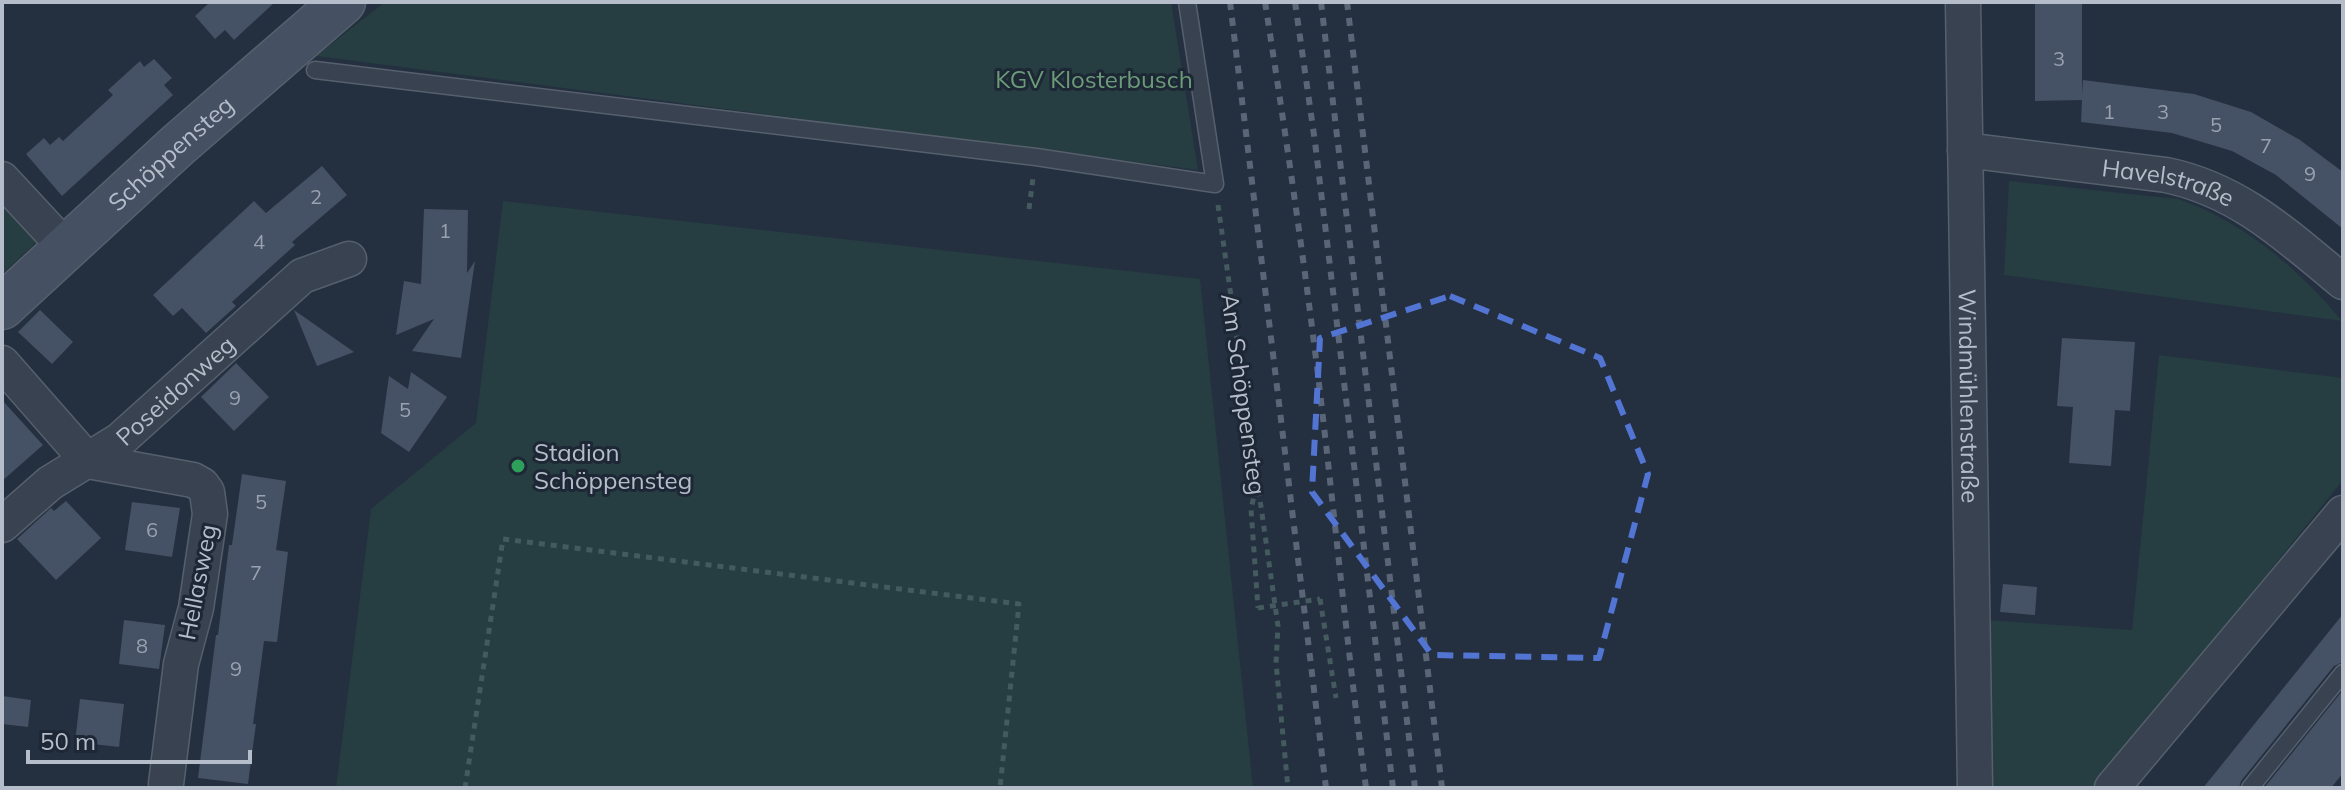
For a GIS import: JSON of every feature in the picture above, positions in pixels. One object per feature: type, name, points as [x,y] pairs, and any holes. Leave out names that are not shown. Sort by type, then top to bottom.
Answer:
[{"type":"street","name":"Schöppensteg","points":[[2,307],[178,145],[343,2]]},
{"type":"street","name":"Windmühlenstraße","points":[[1963,2],[1975,788]]},
{"type":"street","name":"Havelstraße","points":[[1965,150],[2166,175],[2198,183],[2245,205],[2343,282]]},
{"type":"street","points":[[2,179],[67,249]]},
{"type":"street","name":"Poseidonweg","points":[[2,525],[50,483],[120,440],[302,276],[349,259]]},
{"type":"street","points":[[2,363],[88,461]]},
{"type":"street","name":"Hellasweg","points":[[88,461],[193,480],[202,485],[209,497],[209,525],[196,608],[181,664],[166,784]]},
{"type":"street","points":[[2112,788],[2343,513]]},
{"type":"lane","points":[[315,70],[1036,157],[1215,184],[1187,2]]},
{"type":"lane","points":[[2250,788],[2343,673]]},
{"type":"path","points":[[1029,209],[1036,157]]},
{"type":"path","name":"Am Schöppensteg","points":[[1215,184],[1278,626],[1276,663],[1288,788]]},
{"type":"path","points":[[1257,482],[1251,509],[1258,608],[1320,599],[1336,698]]},
{"type":"path","points":[[465,788],[503,539],[1019,604],[1000,788]]},
{"type":"highlighted area","points":[[1450,296],[1600,358],[1648,474],[1599,658],[1432,655],[1312,492],[1320,338]]},
{"type":"green space","name":"KGV Klosterbusch","points":[[385,2],[1171,2],[1198,170],[316,56]]},
{"type":"green space","points":[[2009,181],[2178,199],[2202,208],[2247,234],[2288,265],[2342,321],[2004,275]]},
{"type":"green space","points":[[2,199],[42,237],[2,274]]},
{"type":"green space","points":[[503,201],[1200,279],[1253,788],[336,788],[371,509],[476,423]]},
{"type":"green space","points":[[2159,355],[2343,378],[2343,480],[2095,788],[1984,788],[1986,620],[2132,630]]},
{"type":"building","points":[[210,2],[275,2],[234,40],[225,30],[215,39],[195,16]]},
{"type":"building","points":[[2035,2],[2082,2],[2082,95],[2083,80],[2194,94],[2251,112],[2300,140],[2343,172],[2343,229],[2276,175],[2232,151],[2172,133],[2081,122],[2082,100],[2035,101]]},
{"type":"building","points":[[154,59],[172,78],[164,85],[173,95],[62,196],[26,154],[44,138],[50,145],[59,137],[63,141],[113,95],[108,90],[140,61],[144,67]]},
{"type":"building","points":[[322,166],[347,195],[292,242],[295,245],[232,302],[236,306],[206,333],[182,308],[173,316],[153,295],[254,201],[266,213]]},
{"type":"building","points":[[424,209],[468,210],[467,273],[475,261],[461,358],[412,351],[434,319],[396,335],[404,281],[421,284]]},
{"type":"building","points":[[40,310],[73,342],[52,364],[18,332]]},
{"type":"building","points":[[294,310],[354,352],[317,366]]},
{"type":"building","points":[[2062,338],[2135,342],[2130,411],[2115,410],[2111,466],[2069,463],[2073,407],[2057,406]]},
{"type":"building","points":[[236,363],[269,397],[234,431],[201,397]]},
{"type":"building","points":[[411,372],[447,397],[409,452],[381,433],[389,376],[408,389]]},
{"type":"building","points":[[2,400],[43,445],[2,481]]},
{"type":"building","points":[[242,474],[286,481],[276,550],[288,552],[277,642],[264,641],[248,784],[198,778],[229,545],[232,545]]},
{"type":"building","points":[[66,501],[101,538],[56,580],[17,539],[51,508],[54,511]]},
{"type":"building","points":[[132,502],[180,508],[172,557],[125,550]]},
{"type":"building","points":[[2003,584],[2037,587],[2035,615],[2000,612]]},
{"type":"building","points":[[2343,614],[2343,662],[2334,666],[2241,781],[2239,788],[2203,788]]},
{"type":"building","points":[[124,620],[165,625],[159,669],[119,664]]},
{"type":"building","points":[[2343,690],[2343,773],[2331,788],[2264,788]]},
{"type":"building","points":[[2,696],[31,700],[28,727],[2,724]]},
{"type":"building","points":[[80,699],[124,704],[119,747],[75,742]]},
{"type":"railway","points":[[1230,2],[1326,788]]},
{"type":"railway","points":[[1265,2],[1311,321],[1366,788]]},
{"type":"railway","points":[[1295,2],[1315,142],[1393,788]]},
{"type":"railway","points":[[1321,2],[1415,788]]},
{"type":"railway","points":[[1347,2],[1442,788]]},
{"type":"place","name":"Stadion Schöppensteg","points":[[518,466]]}]
